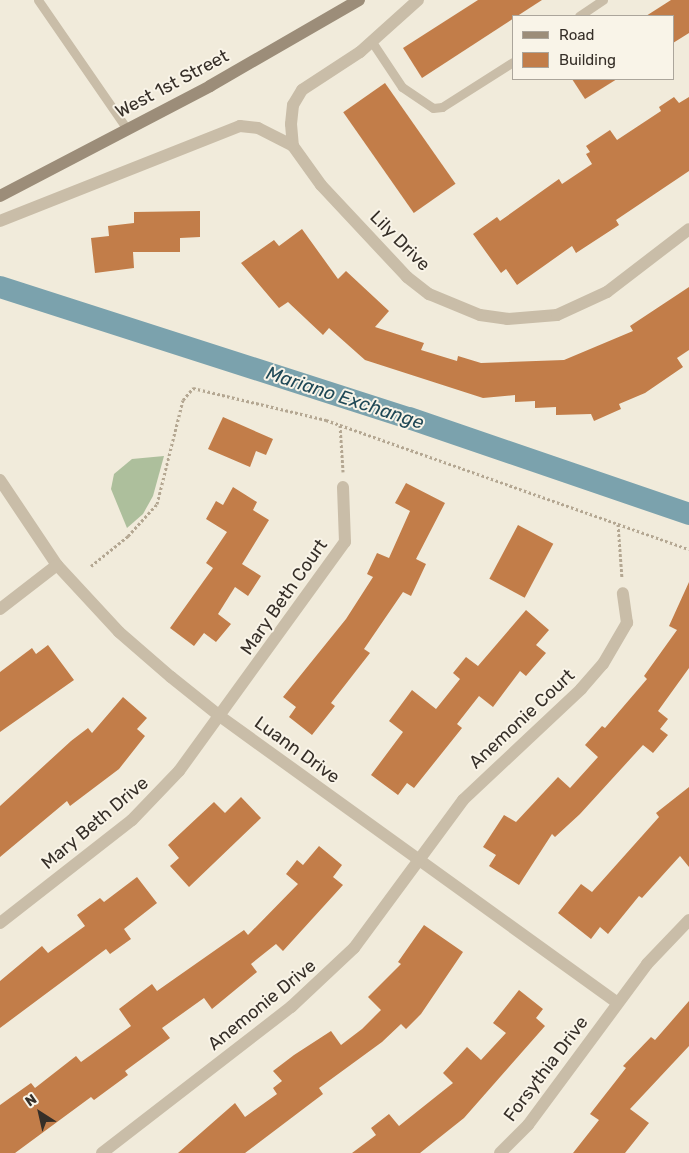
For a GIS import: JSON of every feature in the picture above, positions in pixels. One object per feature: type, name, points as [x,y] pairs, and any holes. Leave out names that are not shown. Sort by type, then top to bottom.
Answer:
[{"type":"main road","name":"West 1st Street","points":[[0,196],[279,48],[359,0]]},
{"type":"street","points":[[0,222],[240,126],[258,128],[293,146],[293,105],[302,90],[372,42],[418,0]]},
{"type":"street","name":"Lily Drive","points":[[293,146],[321,185],[407,277],[429,294],[480,316],[530,319],[557,315],[583,306],[607,292],[689,229]]},
{"type":"street","name":"Luann Drive","points":[[0,480],[57,564],[119,632],[220,717],[617,1003]]},
{"type":"street","name":"Mary Beth Court","points":[[220,717],[345,542],[343,487]]},
{"type":"street","points":[[0,609],[57,564]]},
{"type":"street","name":"Anemonie Court","points":[[418,859],[463,800],[581,689],[603,664],[627,623],[623,593]]},
{"type":"street","name":"Mary Beth Drive","points":[[0,923],[158,796],[220,717]]},
{"type":"street","name":"Anemonie Drive","points":[[102,1153],[314,987],[354,948],[418,859]]},
{"type":"street","name":"Forsythia Drive","points":[[500,1153],[528,1125],[617,1003],[669,938],[689,920]]},
{"type":"lane","points":[[38,0],[127,129]]},
{"type":"lane","points":[[580,15],[603,0]]},
{"type":"lane","points":[[372,42],[402,87],[433,108],[442,107],[512,63]]},
{"type":"path","points":[[91,566],[128,536],[156,504],[183,400],[193,388],[326,420],[689,549]]},
{"type":"path","points":[[340,425],[343,487]]},
{"type":"path","points":[[618,524],[623,593]]},
{"type":"green space","points":[[164,456],[153,496],[143,514],[127,528],[111,489],[114,474],[132,459]]},
{"type":"building","points":[[478,0],[542,0],[519,15],[512,15],[512,20],[422,78],[403,48]]},
{"type":"building","points":[[671,0],[689,0],[689,33],[674,42],[674,15],[648,15]]},
{"type":"building","points":[[573,80],[615,80],[585,99]]},
{"type":"building","points":[[385,83],[456,184],[414,213],[343,112]]},
{"type":"building","points":[[674,97],[679,103],[689,97],[689,171],[616,220],[619,225],[576,253],[572,246],[517,285],[506,269],[501,273],[473,234],[497,217],[500,221],[559,179],[562,184],[592,164],[586,154],[590,152],[586,146],[610,130],[617,140],[661,111],[659,107]]},
{"type":"building","points":[[200,211],[200,237],[180,238],[180,252],[133,252],[134,268],[95,273],[91,238],[109,236],[108,226],[134,223],[134,212]]},
{"type":"building","points":[[302,229],[338,279],[346,271],[389,311],[375,327],[424,343],[421,350],[457,361],[458,356],[481,363],[564,360],[633,331],[630,326],[689,287],[689,350],[677,358],[683,367],[645,393],[619,404],[621,409],[594,421],[591,414],[556,415],[556,407],[535,408],[535,401],[515,402],[515,395],[483,398],[365,360],[329,328],[323,335],[288,302],[279,308],[241,263],[274,240],[279,246]]},
{"type":"building","points":[[223,417],[273,439],[266,455],[256,451],[250,467],[208,449]]},
{"type":"building","points":[[406,483],[445,503],[416,559],[426,564],[411,596],[403,592],[364,649],[370,653],[331,703],[335,706],[312,735],[289,717],[296,707],[283,697],[346,619],[373,577],[367,574],[377,553],[389,558],[410,511],[395,503]]},
{"type":"building","points":[[233,487],[257,502],[253,510],[269,520],[242,564],[261,576],[248,596],[235,587],[218,614],[231,624],[216,642],[204,633],[194,646],[170,628],[213,568],[206,563],[227,532],[206,519],[216,501],[223,505]]},
{"type":"building","points":[[518,525],[553,544],[525,598],[489,579]]},
{"type":"building","points":[[689,582],[689,668],[658,711],[668,719],[660,729],[668,735],[653,753],[643,745],[580,814],[555,837],[552,834],[519,885],[489,866],[496,855],[483,847],[504,815],[516,822],[558,777],[570,788],[598,757],[585,745],[602,726],[605,728],[647,679],[644,676],[677,630],[669,626]]},
{"type":"building","points":[[526,610],[549,630],[536,645],[546,653],[526,676],[520,671],[493,707],[479,696],[457,724],[462,728],[414,788],[407,783],[398,795],[371,775],[403,732],[389,721],[412,690],[436,709],[460,679],[453,673],[466,657],[478,666]]},
{"type":"building","points":[[48,645],[74,680],[0,732],[0,672],[32,648],[36,654]]},
{"type":"building","points":[[123,697],[147,718],[137,729],[145,736],[119,769],[70,806],[67,801],[0,857],[0,806],[71,741],[88,728],[92,733]]},
{"type":"building","points":[[689,787],[689,867],[680,856],[642,898],[639,896],[608,934],[600,927],[591,939],[558,913],[581,884],[592,892],[659,817],[656,813]]},
{"type":"building","points":[[241,797],[261,818],[189,887],[170,866],[179,858],[168,845],[214,802],[225,813]]},
{"type":"building","points":[[319,846],[342,865],[333,877],[343,885],[283,951],[276,944],[251,964],[257,972],[212,1009],[204,998],[162,1028],[170,1038],[125,1071],[128,1075],[94,1100],[91,1097],[15,1153],[0,1153],[0,1105],[31,1083],[35,1088],[76,1056],[81,1062],[131,1026],[119,1009],[152,984],[157,991],[244,930],[248,935],[298,884],[286,874],[297,860],[303,865]]},
{"type":"building","points":[[137,877],[157,903],[124,929],[131,939],[110,954],[106,949],[0,1028],[0,981],[42,946],[48,953],[85,926],[77,915],[100,898],[104,902]]},
{"type":"building","points":[[424,925],[463,952],[421,1014],[406,1029],[401,1024],[382,1042],[319,1088],[323,1094],[245,1153],[178,1153],[235,1103],[245,1117],[277,1094],[273,1088],[282,1081],[273,1071],[294,1055],[331,1031],[341,1045],[362,1029],[381,1010],[368,997],[401,964],[398,962]]},
{"type":"building","points":[[519,990],[543,1009],[536,1018],[545,1026],[464,1118],[420,1153],[352,1153],[376,1135],[371,1128],[389,1114],[399,1126],[453,1083],[443,1073],[467,1047],[481,1060],[506,1033],[493,1023]]},
{"type":"building","points":[[689,1001],[689,1046],[630,1109],[649,1123],[625,1153],[573,1153],[599,1120],[590,1114],[626,1068],[623,1066],[651,1037],[655,1040]]},
{"type":"waterway","name":"Mariano Exchange","points":[[0,287],[409,418],[689,514]]}]
